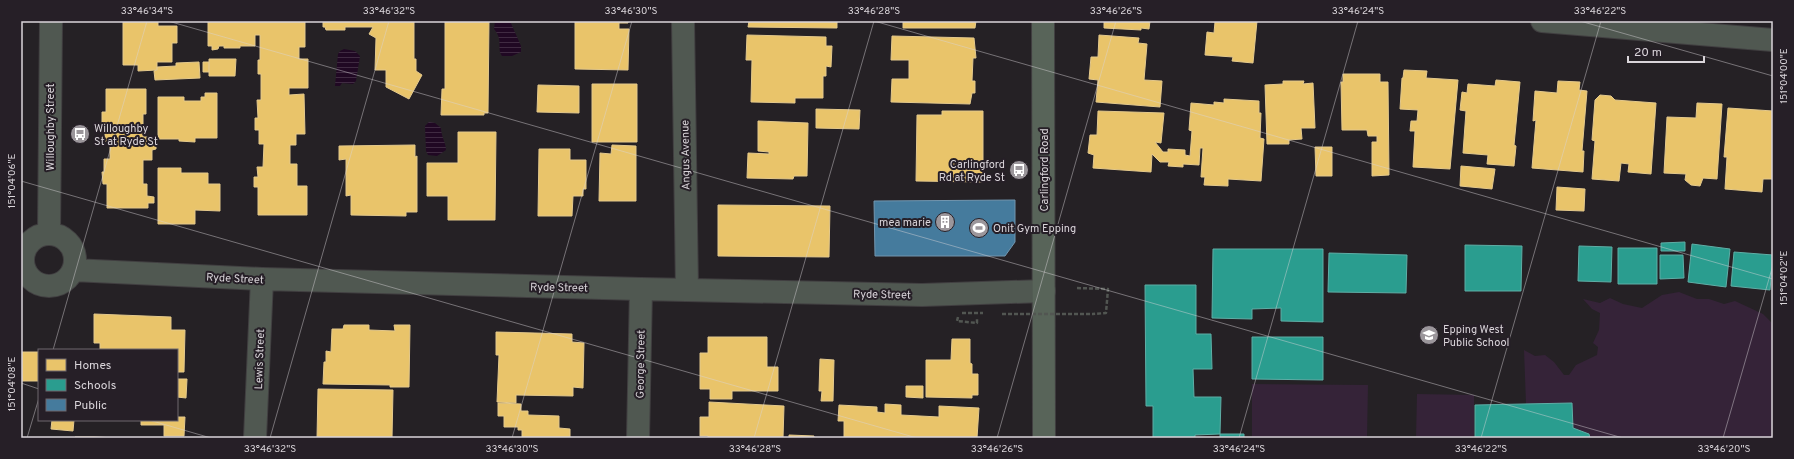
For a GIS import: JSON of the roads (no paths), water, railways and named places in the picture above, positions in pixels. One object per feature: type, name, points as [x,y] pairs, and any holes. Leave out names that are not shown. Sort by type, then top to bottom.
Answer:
[{"type":"main road","name":"Carlingford Road","points":[[1043,21],[1044,438]]},
{"type":"street","name":"Willoughby Street","points":[[50,234],[51,21]]},
{"type":"street","name":"Angus Avenue","points":[[683,21],[687,290]]},
{"type":"street","points":[[1542,21],[1773,40]]},
{"type":"street","points":[[50,234],[62,237],[71,246],[75,254],[73,270],[69,277],[63,282],[47,286],[33,280],[22,267],[24,251],[29,244],[42,235],[50,234]]},
{"type":"street","name":"Ryde Street","points":[[73,270],[262,280],[687,290],[922,295],[1044,291]]},
{"type":"street","name":"Lewis Street","points":[[255,438],[262,280]]},
{"type":"street","name":"George Street","points":[[638,438],[641,289]]},
{"type":"place","name":"Willoughby St at Ryde St","points":[[80,134]]},
{"type":"place","name":"Carlingford Rd at Ryde St","points":[[1019,170]]},
{"type":"place","name":"mea marie","points":[[945,222]]},
{"type":"place","name":"Onit Gym Epping","points":[[979,228]]},
{"type":"place","name":"Epping West Public School","points":[[1429,335]]}]
